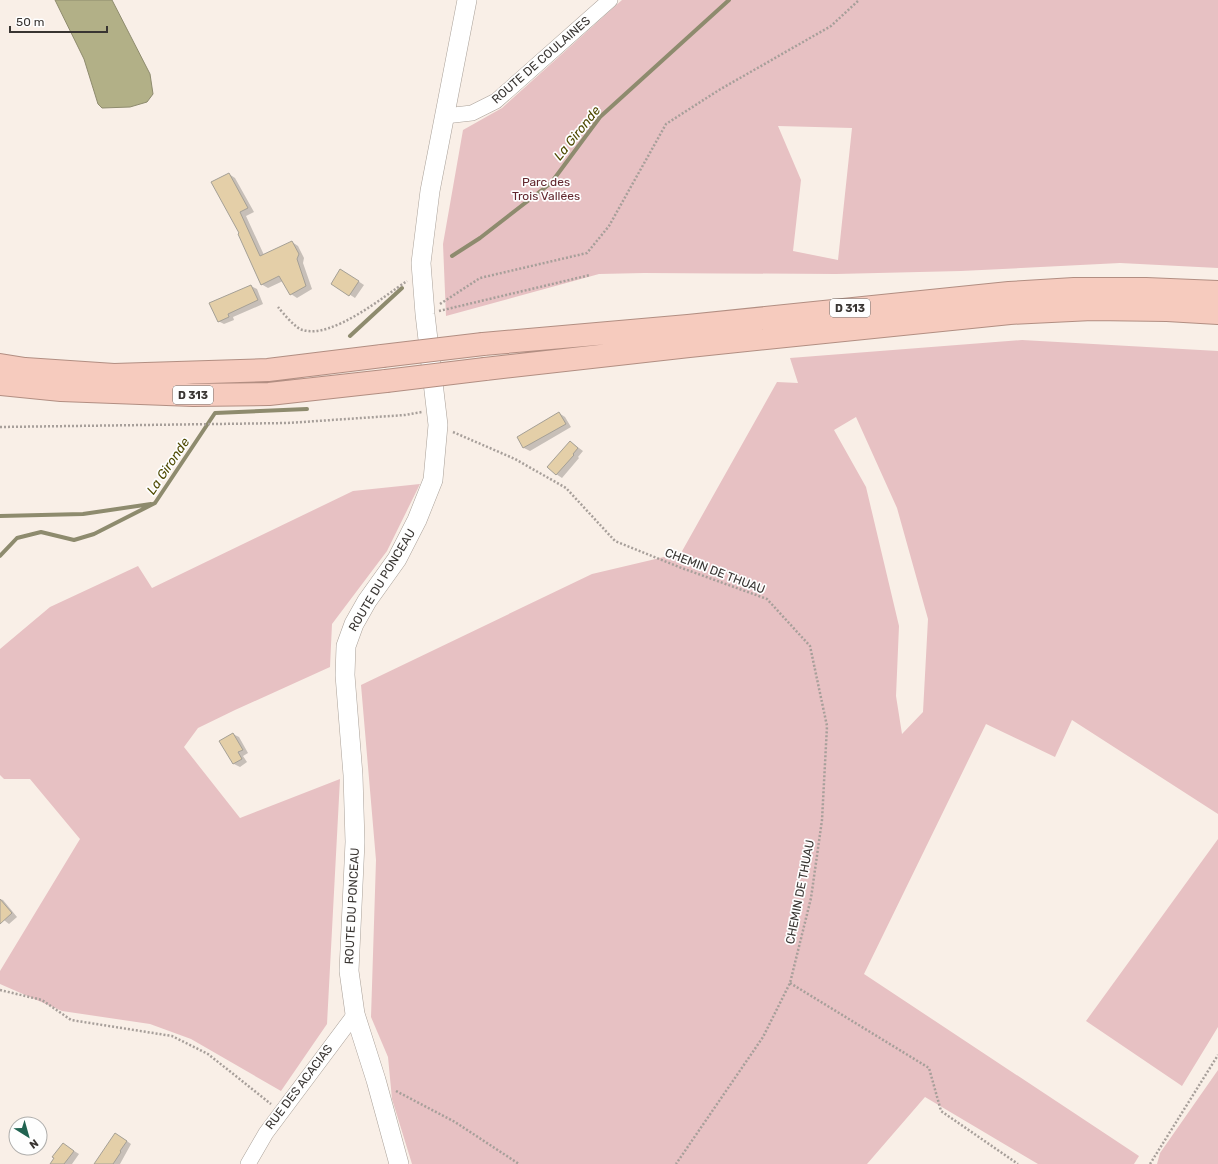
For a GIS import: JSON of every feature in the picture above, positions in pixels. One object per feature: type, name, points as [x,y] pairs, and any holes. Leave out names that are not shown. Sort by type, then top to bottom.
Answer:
[{"type":"highway","name":"D 313","points":[[0,365],[25,369],[114,375],[268,370],[483,344],[688,326],[1009,292],[1074,289],[1139,289],[1218,292]]},
{"type":"highway","name":"D 313","points":[[0,384],[61,390],[193,395],[270,394],[696,345],[1010,313],[1092,309],[1167,310],[1218,313]]},
{"type":"street","name":"ROUTE DU PONCEAU","points":[[399,1164],[376,1080],[355,1014],[349,971],[355,842],[353,775],[345,675],[346,646],[354,624],[397,559],[418,520],[433,480],[437,418],[425,314],[421,263],[430,191],[467,0]]},
{"type":"street","name":"ROUTE DE COULAINES","points":[[445,116],[472,113],[496,101],[610,0]]},
{"type":"street","name":"RUE DES ACACIAS","points":[[248,1164],[266,1132],[355,1014]]},
{"type":"path","points":[[425,314],[480,278],[587,253],[609,226],[666,124],[719,90],[831,26],[859,0]]},
{"type":"path","points":[[278,307],[301,330],[315,332],[346,322],[422,270]]},
{"type":"path","points":[[425,314],[590,275]]},
{"type":"path","points":[[0,427],[288,423],[405,416],[437,418]]},
{"type":"path","name":"CHEMIN DE THUAU","points":[[437,418],[566,488],[615,541],[679,567],[767,599],[810,646],[827,726],[823,813],[811,898],[790,983],[763,1037],[676,1164]]},
{"type":"path","points":[[790,983],[929,1068],[941,1111],[1018,1164]]},
{"type":"path","points":[[0,990],[42,1000],[71,1020],[172,1036],[208,1054],[281,1112]]},
{"type":"path","points":[[1150,1164],[1218,1055]]},
{"type":"path","points":[[376,1080],[454,1122],[519,1164]]},
{"type":"green space","name":"Parc des Trois Vallées","points":[[622,0],[1218,0],[1218,268],[1120,263],[961,271],[836,274],[599,274],[446,316],[443,244],[463,130],[502,108]],"holes":[[[778,126],[852,128],[838,260],[793,251],[801,180]]]},
{"type":"green space","points":[[1022,340],[1218,351],[1218,814],[1072,720],[1055,757],[986,724],[864,974],[1139,1156],[1134,1164],[1038,1164],[925,1097],[867,1164],[412,1164],[392,1099],[388,1057],[371,1017],[376,860],[361,685],[592,574],[681,553],[777,382],[798,383],[790,358]],"holes":[[[856,417],[897,508],[928,619],[923,712],[902,734],[896,696],[899,626],[866,487],[834,430]]]},
{"type":"green space","points":[[420,484],[387,551],[332,624],[330,667],[198,728],[184,747],[240,818],[340,779],[327,1024],[281,1091],[191,1039],[150,1024],[62,1011],[0,984],[0,971],[80,839],[30,779],[4,779],[0,775],[0,649],[50,607],[138,566],[152,588],[353,491]]},
{"type":"green space","points":[[1218,839],[1218,1027],[1182,1086],[1086,1021]]},
{"type":"green space","points":[[1218,1070],[1218,1164],[1157,1164],[1160,1153]]},
{"type":"shaded area","points":[[55,0],[112,0],[150,74],[153,94],[147,102],[130,107],[102,108],[98,104],[84,59]]},
{"type":"building","points":[[229,173],[248,208],[240,212],[260,256],[292,241],[299,254],[297,259],[306,286],[290,295],[279,276],[261,285],[238,234],[239,233],[211,182]]},
{"type":"building","points":[[340,269],[359,281],[349,296],[331,284]]},
{"type":"building","points":[[251,285],[258,300],[228,314],[229,317],[218,322],[209,303]]},
{"type":"building","points":[[559,412],[566,424],[523,448],[517,437]]},
{"type":"building","points":[[570,441],[578,448],[573,454],[574,455],[556,475],[547,467]]},
{"type":"building","points":[[233,733],[243,750],[238,752],[242,759],[233,764],[219,741]]},
{"type":"building","points":[[0,899],[12,913],[0,924]]},
{"type":"building","points":[[115,1133],[127,1141],[113,1164],[94,1164]]},
{"type":"building","points":[[63,1143],[74,1151],[64,1164],[50,1164],[54,1158],[52,1157]]},
{"type":"waterway","name":"La Gironde","points":[[452,256],[480,238],[551,183],[600,117],[729,0]]},
{"type":"waterway","name":"La Gironde","points":[[350,336],[402,288]]},
{"type":"waterway","name":"La Gironde","points":[[0,556],[17,538],[41,532],[74,540],[94,534],[155,503],[215,413],[307,409]]},
{"type":"waterway","points":[[0,516],[83,514],[151,504]]}]
